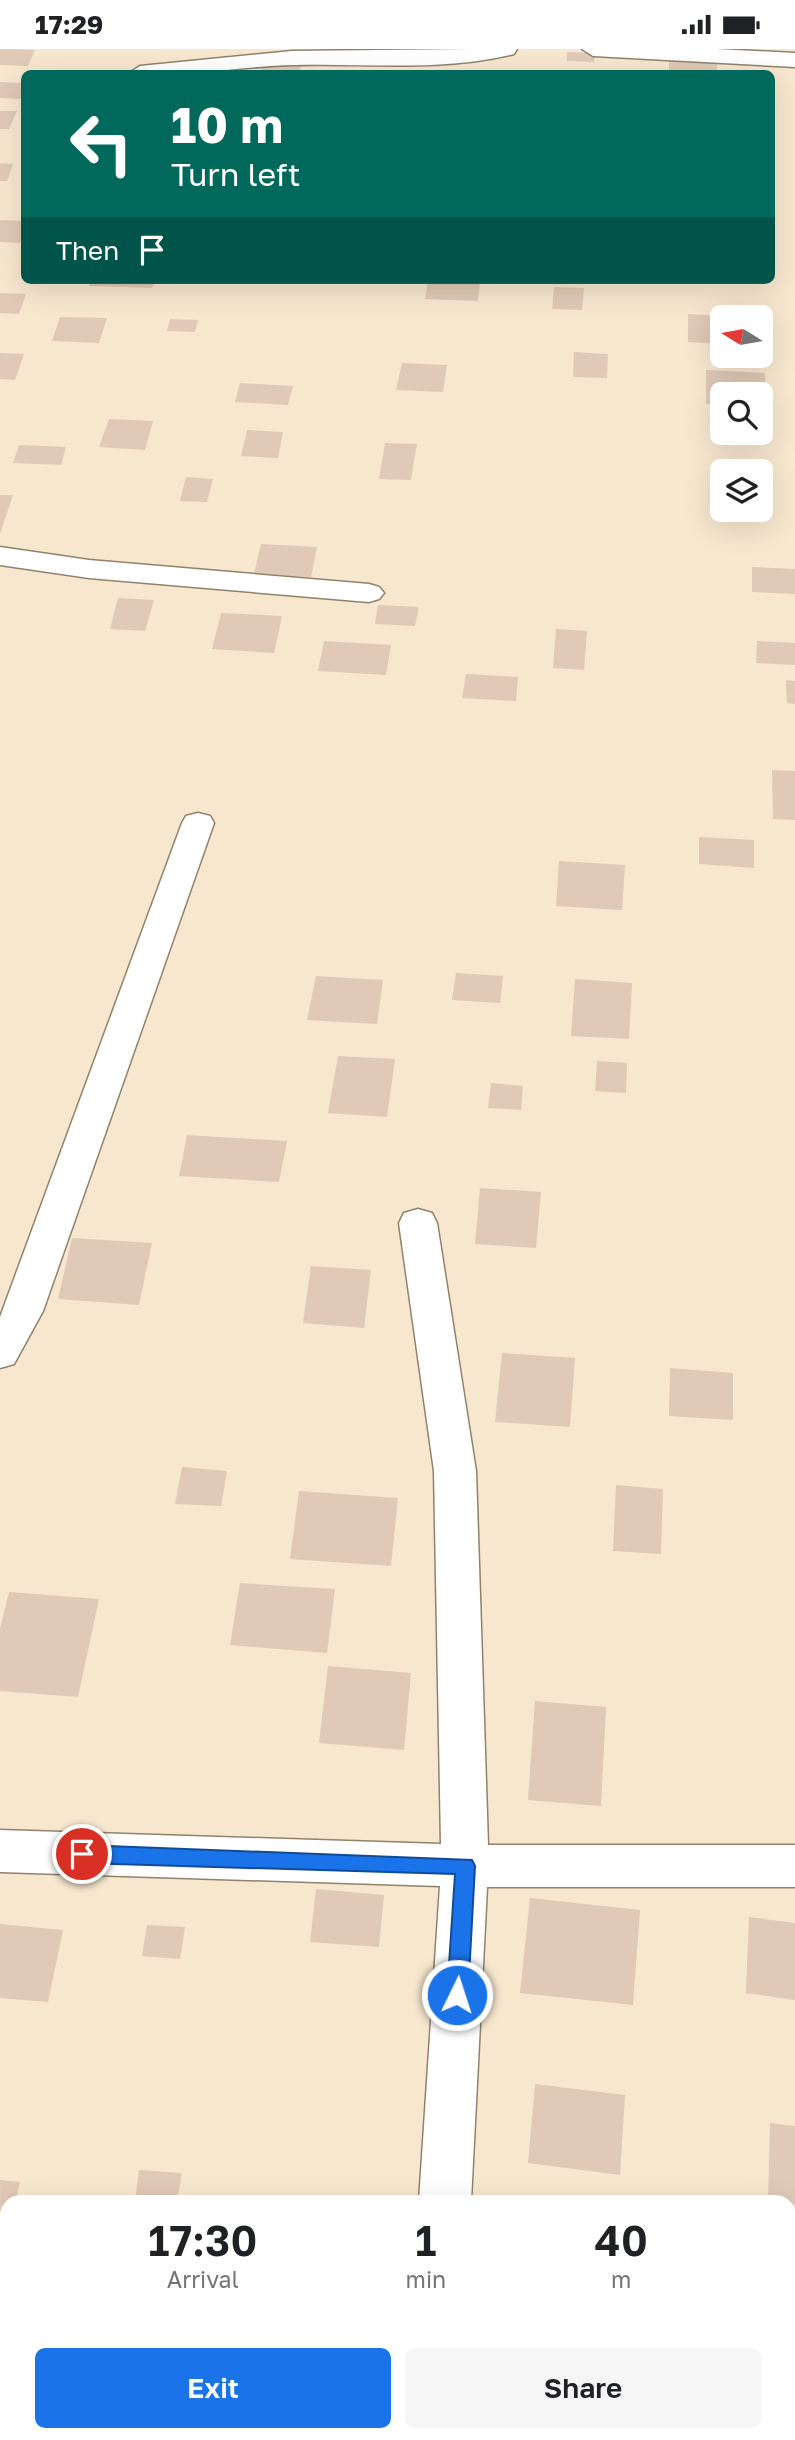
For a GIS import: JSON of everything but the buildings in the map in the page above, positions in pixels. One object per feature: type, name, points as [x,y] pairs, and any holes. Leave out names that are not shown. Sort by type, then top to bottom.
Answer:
[{"type":"street","points":[[170,70],[292,58],[460,58],[506,49]]},
{"type":"street","points":[[593,49],[795,60]]},
{"type":"street","points":[[0,556],[89,569],[369,593]]},
{"type":"street","points":[[0,1353],[23,1311],[198,823]]},
{"type":"street","points":[[418,1223],[455,1471],[465,1866],[445,2195]]},
{"type":"street","points":[[0,1851],[465,1866],[795,1866]]},
{"type":"route","points":[[82,1854],[465,1866],[457,1995]]}]
